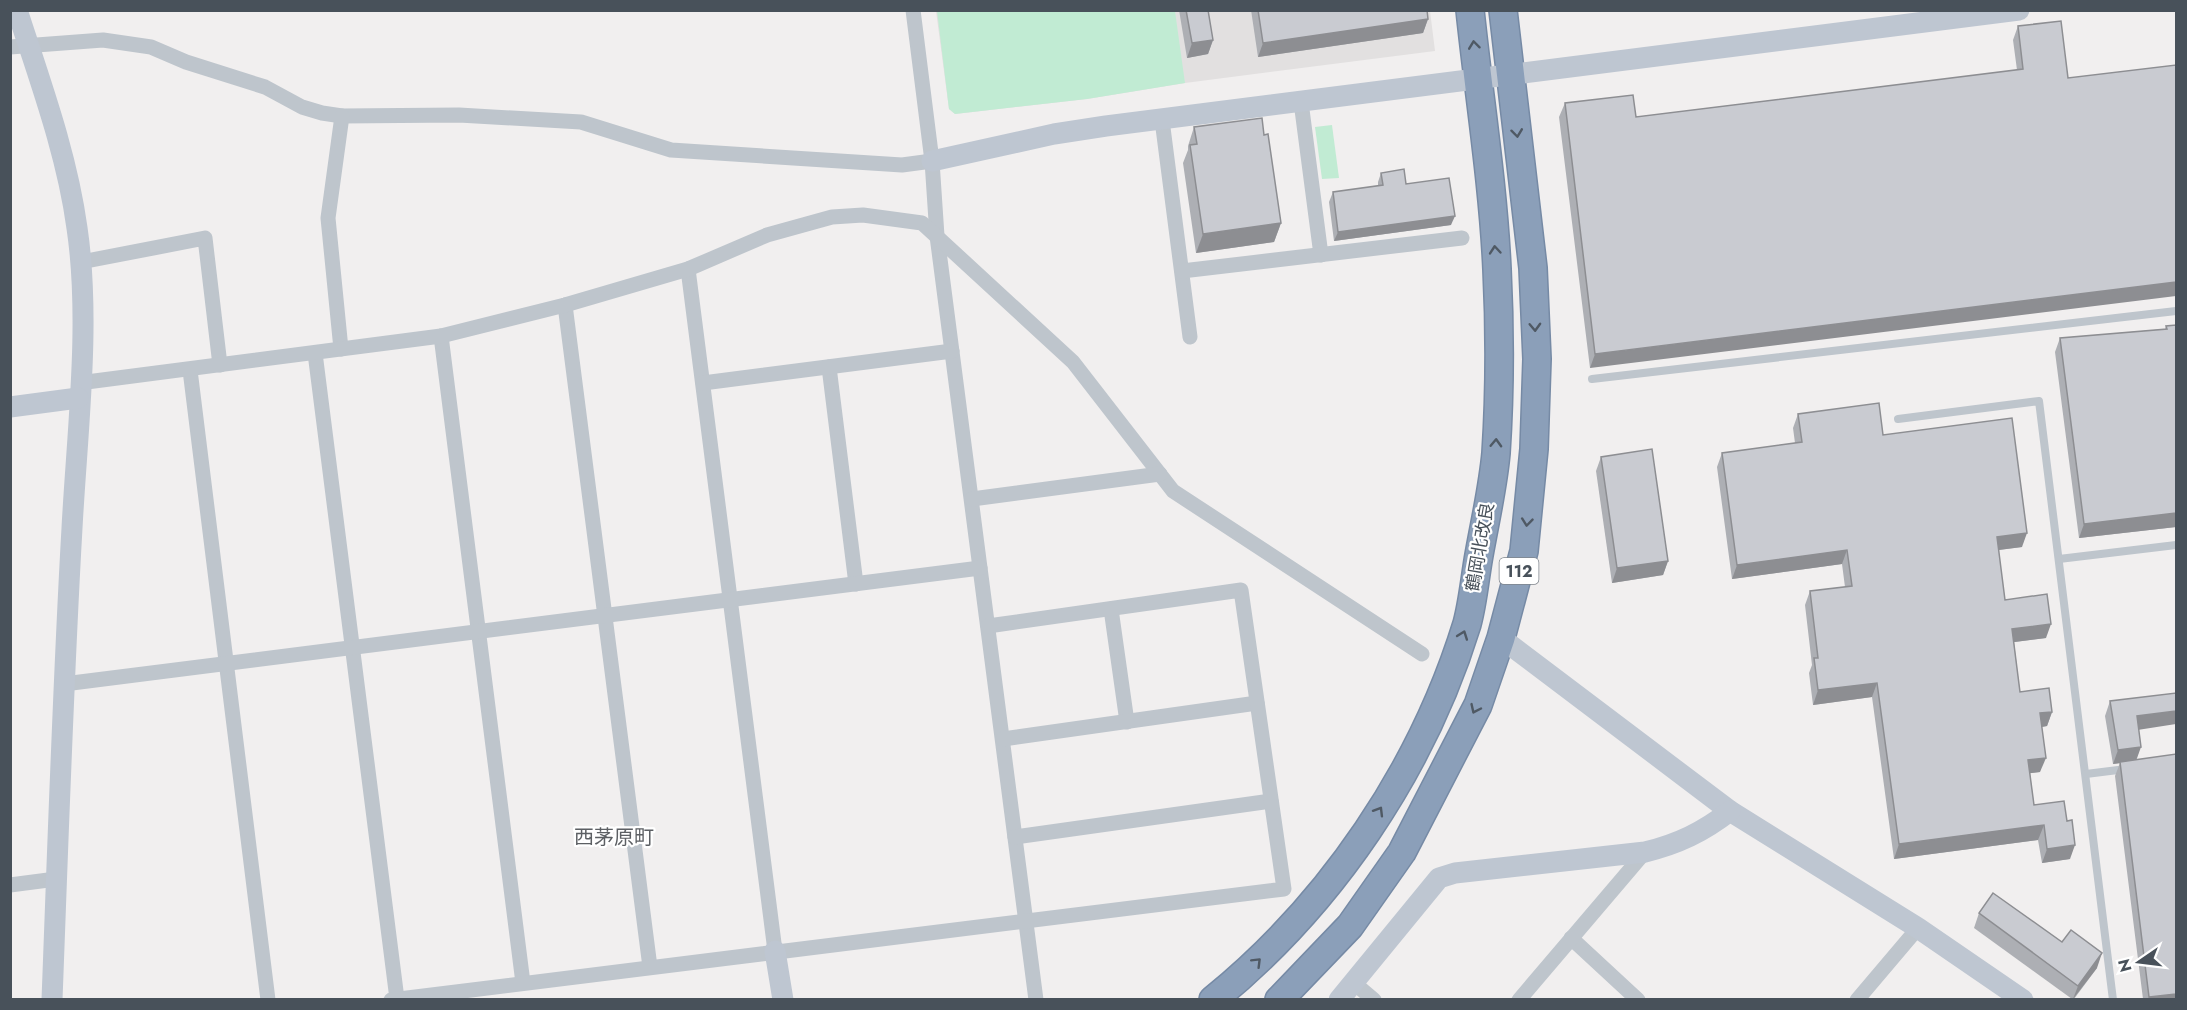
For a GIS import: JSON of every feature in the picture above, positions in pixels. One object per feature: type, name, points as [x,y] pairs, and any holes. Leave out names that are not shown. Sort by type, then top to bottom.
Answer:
[{"type":"highway","name":"鶴岡北改良","points":[[1213,999],[1254,966],[1318,897],[1365,834],[1412,757],[1444,688],[1467,622],[1496,455],[1499,372],[1497,269],[1470,10]]},
{"type":"highway","name":"112","points":[[1279,999],[1350,926],[1402,852],[1478,705],[1501,638],[1524,551],[1534,449],[1537,359],[1533,268],[1503,10]]},
{"type":"street","points":[[17,10],[19,46],[69,186],[81,262],[83,294],[63,684],[52,999]]},
{"type":"street","points":[[913,10],[952,351],[1036,999]]},
{"type":"street","points":[[19,46],[103,40],[151,47],[265,87],[302,107],[342,116],[459,115],[581,122],[671,150],[902,165],[932,161],[1054,134],[2019,10]]},
{"type":"street","points":[[1301,102],[1321,255]]},
{"type":"street","points":[[341,349],[328,218],[342,116]]},
{"type":"street","points":[[1162,120],[1190,337]]},
{"type":"street","points":[[10,407],[79,391],[220,365],[441,336],[565,305],[688,269],[767,235],[832,217],[863,215],[922,223],[1073,362],[1173,491],[1422,654]]},
{"type":"street","points":[[81,262],[205,238],[220,365]]},
{"type":"street","points":[[1182,271],[1462,238]]},
{"type":"street","points":[[688,269],[783,999]]},
{"type":"street","points":[[565,305],[650,967]]},
{"type":"street","points":[[441,336],[523,983]]},
{"type":"street","points":[[703,383],[952,351]]},
{"type":"street","points":[[315,353],[394,999],[1026,919],[1284,889],[1241,590],[988,626]]},
{"type":"street","points":[[829,367],[856,584]]},
{"type":"street","points":[[190,370],[268,999]]},
{"type":"street","points":[[972,499],[1160,474]]},
{"type":"street","points":[[63,684],[981,568]]},
{"type":"street","points":[[1111,609],[1127,722]]},
{"type":"street","points":[[1501,638],[1730,811],[1918,928],[2023,999]]},
{"type":"street","points":[[1003,739],[1257,703]]},
{"type":"street","points":[[1015,837],[1271,801]]},
{"type":"street","points":[[1339,999],[1439,878],[1455,873],[1645,852],[1669,846],[1701,833],[1730,811]]},
{"type":"street","points":[[1519,999],[1645,852]]},
{"type":"street","points":[[10,885],[56,879]]},
{"type":"street","points":[[1857,999],[1918,928]]},
{"type":"street","points":[[1571,938],[1638,999]]},
{"type":"street","points":[[1354,983],[1374,999]]},
{"type":"lane","points":[[1592,379],[2176,311]]},
{"type":"lane","points":[[1898,419],[2039,402],[2113,999]]},
{"type":"lane","points":[[2059,559],[2176,545]]},
{"type":"lane","points":[[2086,774],[2131,768]]},
{"type":"shaded area","points":[[936,11],[1430,11],[1435,51],[1185,83],[1087,99],[955,114],[949,109]]},
{"type":"green space","points":[[937,11],[1175,11],[1185,83],[1087,99],[955,114],[949,109]]},
{"type":"green space","points":[[1332,125],[1339,178],[1322,179],[1315,127]]},
{"type":"building","points":[[1186,10],[1208,10],[1213,40],[1192,43]]},
{"type":"building","points":[[1258,10],[1427,10],[1428,19],[1263,43]]},
{"type":"building","points":[[2061,21],[2068,78],[2176,65],[2176,282],[1595,354],[1565,103],[1633,95],[1636,117],[2023,69],[2018,26]]},
{"type":"building","points":[[1262,118],[1264,135],[1268,134],[1281,223],[1203,234],[1190,145],[1197,144],[1194,127]]},
{"type":"building","points":[[1404,169],[1406,184],[1449,178],[1455,216],[1338,232],[1333,192],[1383,185],[1381,173]]},
{"type":"building","points":[[2176,325],[2176,513],[2084,524],[2060,338],[2167,329],[2166,326]]},
{"type":"building","points":[[1879,403],[1883,435],[2012,418],[2027,533],[1997,537],[2005,600],[2047,594],[2051,624],[2012,629],[2020,692],[2049,688],[2052,712],[2040,713],[2046,758],[2028,760],[2034,805],[2064,801],[2067,821],[2072,820],[2075,845],[2047,849],[2044,825],[1899,844],[1877,683],[1818,690],[1814,658],[1818,658],[1810,591],[1852,586],[1847,550],[1737,565],[1722,453],[1802,442],[1798,414]]},
{"type":"building","points":[[1652,449],[1668,561],[1617,568],[1601,457]]},
{"type":"building","points":[[2176,693],[2176,711],[2137,716],[2141,747],[2118,750],[2110,701]]},
{"type":"building","points":[[2176,754],[2176,994],[2149,997],[2120,762]]},
{"type":"building","points":[[1993,893],[2062,942],[2071,930],[2102,953],[2078,986],[1979,913]]},
{"type":"district","name":"西茅原町","points":[[614,837]]}]
